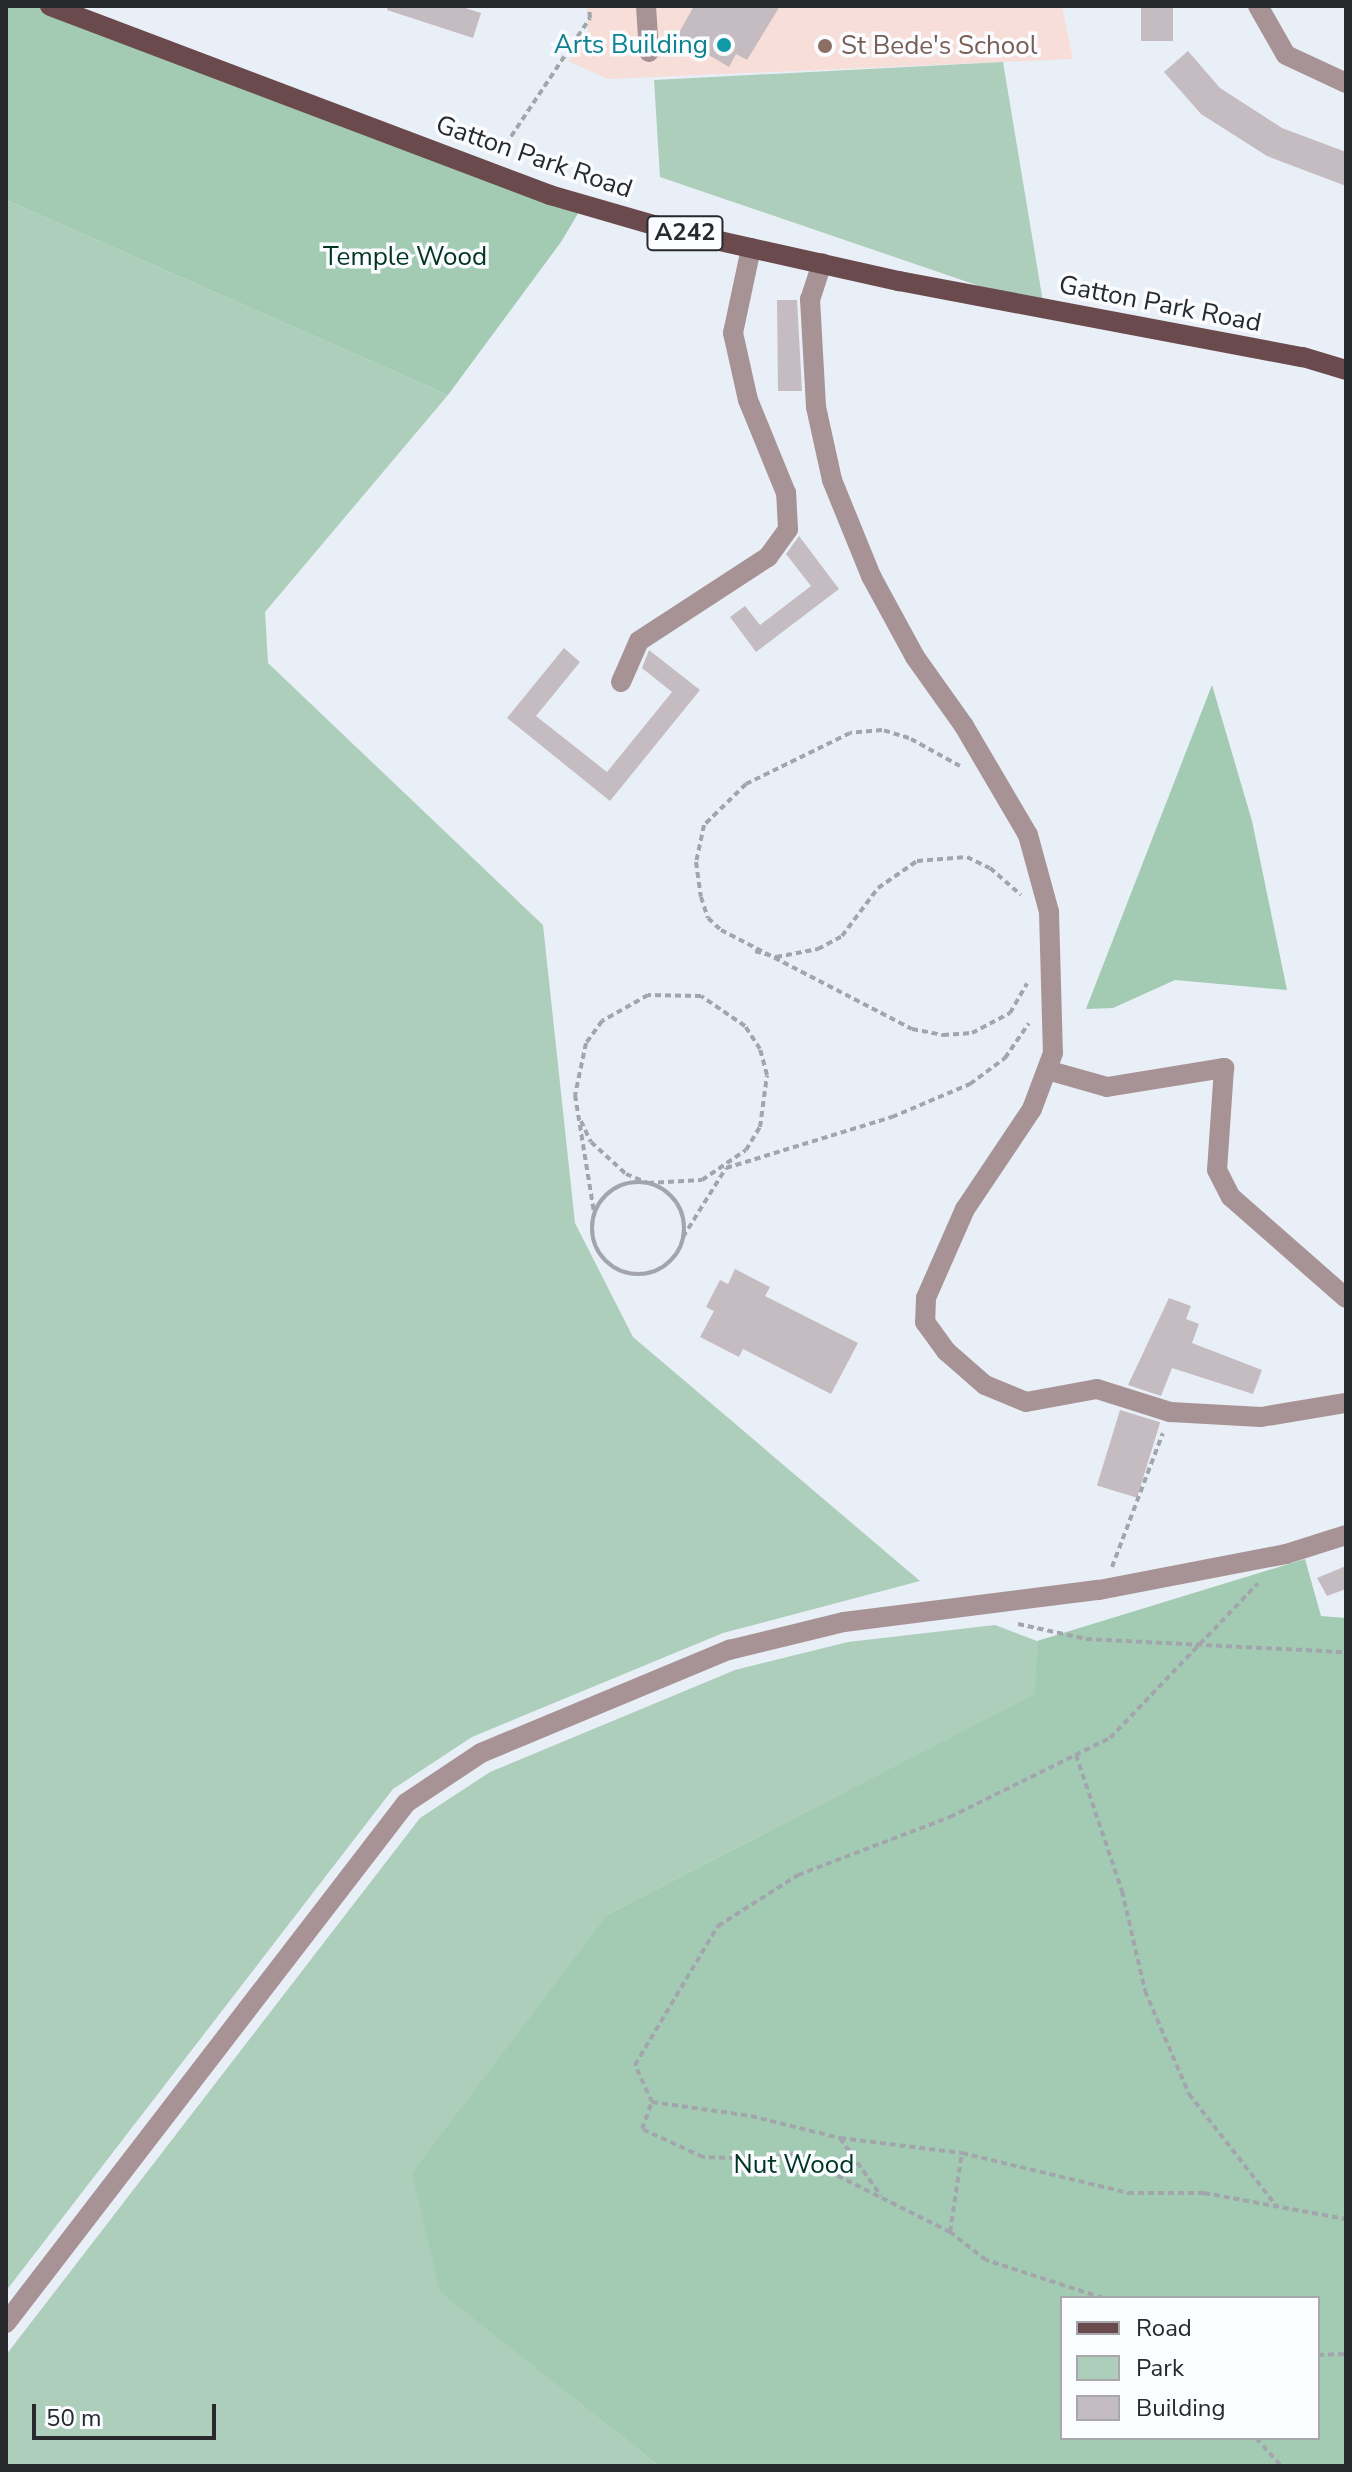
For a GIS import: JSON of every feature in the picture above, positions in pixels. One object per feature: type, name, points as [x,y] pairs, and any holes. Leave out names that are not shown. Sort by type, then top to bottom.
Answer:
[{"type":"main road","name":"Gatton Park Road","points":[[50,6],[583,205],[751,248],[1303,357],[1346,370]]},
{"type":"street","points":[[646,6],[649,52]]},
{"type":"street","points":[[1258,6],[1286,55],[1346,83]]},
{"type":"street","points":[[621,682],[639,641],[768,557],[788,529],[786,493],[748,400],[733,333],[751,248]]},
{"type":"street","points":[[822,263],[810,299],[816,407],[832,480],[871,576],[908,644],[964,726],[1028,835],[1049,912],[1055,988],[1053,1053],[1032,1109],[965,1209],[926,1298],[925,1322],[946,1351],[985,1385],[1026,1402],[1097,1389],[1170,1412],[1261,1417],[1346,1403]]},
{"type":"street","points":[[1047,1070],[1107,1087],[1224,1068],[1217,1170],[1231,1197],[1346,1298]]},
{"type":"street","points":[[6,2323],[406,1803],[481,1753],[729,1650],[844,1622],[1099,1590],[1286,1554],[1346,1535]]},
{"type":"path","points":[[488,171],[590,18],[589,6]]},
{"type":"path","points":[[963,768],[909,738],[882,730],[850,733],[746,784],[720,806],[704,825],[696,862],[701,897],[708,918],[755,951],[912,1029],[943,1035],[972,1033],[1010,1013],[1032,975]]},
{"type":"path","points":[[755,951],[776,957],[818,949],[842,936],[878,888],[917,861],[967,857],[1011,883],[1025,900]]},
{"type":"path","points":[[1025,882],[1030,896]]},
{"type":"path","points":[[648,995],[701,996],[745,1026],[767,1075],[760,1127],[726,1168],[668,1263],[641,1274],[625,1272],[600,1256],[591,1227],[594,1212],[581,1121],[577,1068],[602,1021],[648,995]]},
{"type":"path","points":[[594,1212],[621,1184],[702,1180],[726,1168],[892,1117],[970,1084],[1014,1048],[1032,1016]]},
{"type":"path","points":[[581,1121],[607,1160],[661,1188],[680,1209],[683,1237]]},
{"type":"path","points":[[1099,1590],[1136,1514],[1170,1412]]},
{"type":"path","points":[[1097,2296],[986,2260],[950,2232],[794,2154],[765,2159],[703,2157],[642,2129],[652,2102],[635,2065],[718,1926],[798,1875],[950,1817],[1110,1738],[1286,1554]]},
{"type":"path","points":[[1014,1623],[1086,1639],[1346,1652]]},
{"type":"path","points":[[1076,1755],[1122,1891],[1145,1991],[1189,2094],[1277,2207]]},
{"type":"path","points":[[652,2102],[751,2116],[840,2138],[962,2153],[1128,2193],[1204,2193],[1346,2219]]},
{"type":"path","points":[[840,2138],[882,2198]]},
{"type":"path","points":[[950,2232],[962,2153]]},
{"type":"path","points":[[1320,2355],[1346,2354]]},
{"type":"path","points":[[1258,2440],[1281,2466]]},
{"type":"shaded area","name":"St Bede's School","points":[[587,6],[1062,6],[1073,59],[608,79],[568,61],[588,33]]},
{"type":"green space","name":"Temple Wood","points":[[6,6],[50,6],[583,205],[561,242],[448,395],[6,200]]},
{"type":"green space","points":[[1003,62],[1044,308],[660,177],[654,80]]},
{"type":"green space","points":[[6,200],[448,395],[265,612],[268,663],[543,925],[575,1223],[633,1337],[920,1581],[723,1633],[472,1737],[393,1789],[6,2291]]},
{"type":"green space","points":[[1212,685],[1252,821],[1287,990],[1175,980],[1113,1008],[1086,1009]]},
{"type":"green space","name":"Nut Wood","points":[[1305,1559],[1321,1616],[1346,1618],[1346,2466],[659,2466],[440,2292],[412,2173],[608,1914],[1035,1694],[1037,1641]]},
{"type":"green space","points":[[995,1625],[1037,1641],[1036,1694],[608,1914],[441,2292],[659,2466],[6,2466],[6,2355],[420,1818],[490,1772],[735,1670],[848,1642]]},
{"type":"building","points":[[388,6],[459,6],[481,13],[473,38],[387,10]]},
{"type":"building","name":"Arts Building","points":[[694,6],[780,6],[747,60],[736,54],[729,67],[677,36]]},
{"type":"building","points":[[1141,6],[1173,6],[1173,41],[1141,41]]},
{"type":"building","points":[[1188,51],[1220,88],[1282,128],[1346,152],[1346,186],[1267,156],[1201,114],[1164,72]]},
{"type":"building","points":[[777,300],[797,300],[802,391],[778,391]]},
{"type":"building","points":[[799,536],[839,589],[756,652],[730,617],[745,606],[760,625],[811,586],[786,554]]},
{"type":"building","points":[[564,648],[580,662],[536,716],[607,772],[672,692],[642,668],[649,650],[700,690],[610,801],[507,718]]},
{"type":"building","points":[[735,1269],[770,1287],[765,1296],[858,1343],[831,1394],[743,1349],[739,1357],[700,1337],[714,1311],[706,1307],[720,1280],[728,1284]]},
{"type":"building","points":[[1169,1298],[1191,1306],[1186,1319],[1199,1324],[1192,1343],[1262,1370],[1253,1394],[1172,1368],[1161,1396],[1128,1385]]},
{"type":"building","points":[[1120,1410],[1160,1422],[1137,1498],[1097,1486]]},
{"type":"building","points":[[1346,1566],[1346,1589],[1327,1596],[1317,1578]]},
{"type":"place","name":"Arts Building","points":[[724,45]]},
{"type":"place","name":"St Bede's School","points":[[825,46]]}]
